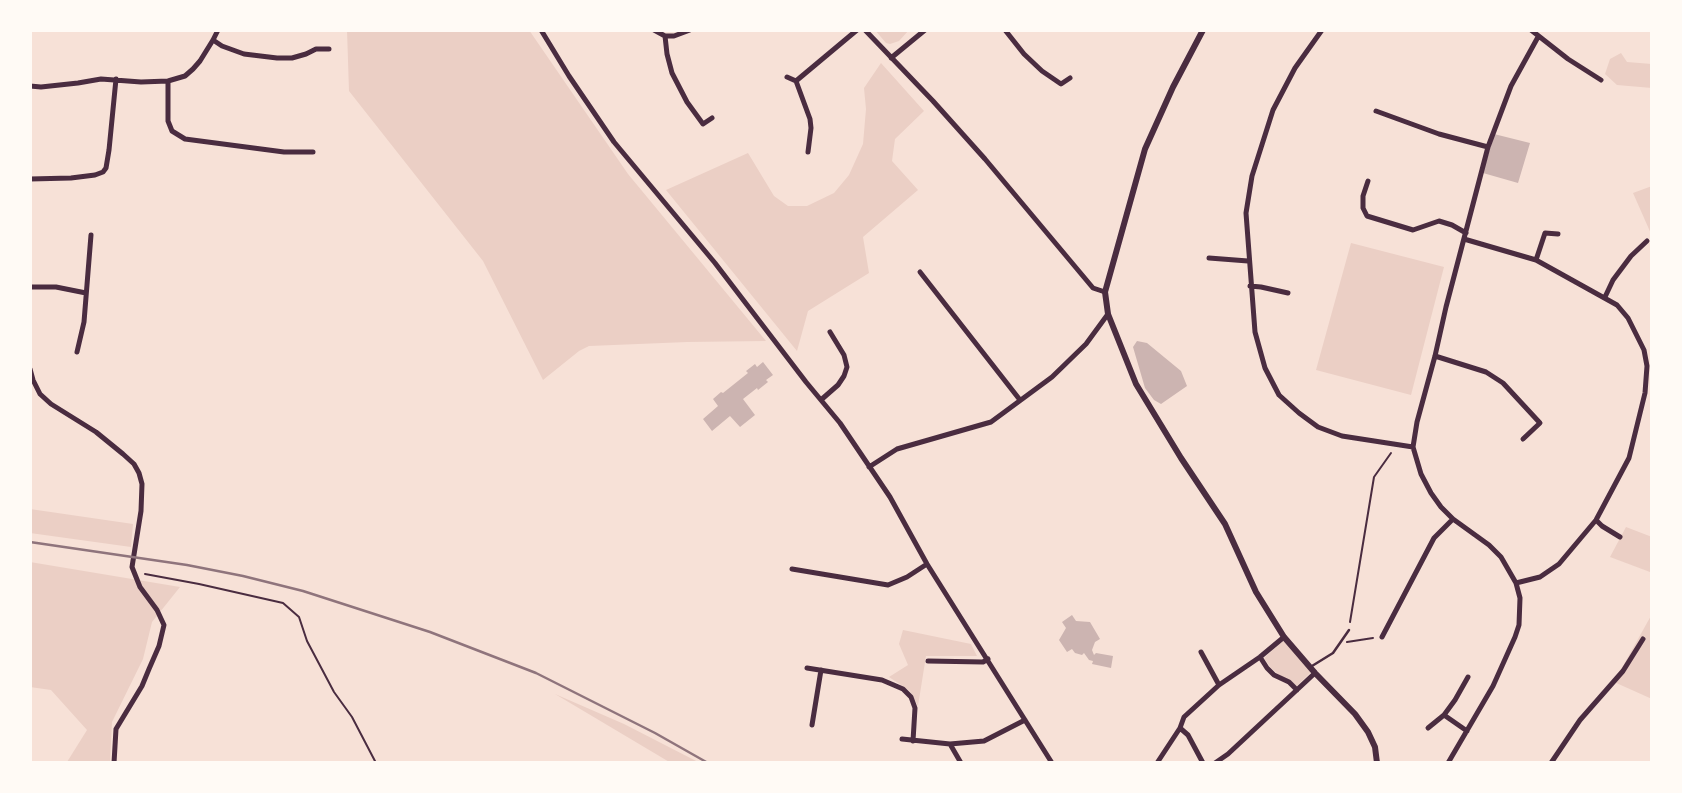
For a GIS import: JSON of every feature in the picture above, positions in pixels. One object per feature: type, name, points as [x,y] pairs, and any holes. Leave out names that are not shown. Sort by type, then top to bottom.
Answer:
[{"type":"street","points":[[30,86],[41,88],[101,79],[169,81],[185,76],[193,69],[218,30]]},
{"type":"street","points":[[541,30],[614,142],[715,263],[840,423],[890,497],[928,564],[1052,763]]},
{"type":"street","points":[[654,30],[665,36],[674,36],[690,30]]},
{"type":"street","points":[[796,80],[857,30]]},
{"type":"street","points":[[865,30],[985,159],[1093,288],[1105,292]]},
{"type":"street","points":[[891,58],[925,30]]},
{"type":"street","points":[[1005,30],[1042,71],[1061,84],[1070,78]]},
{"type":"street","points":[[1203,30],[1145,149],[1105,292],[1108,314],[1136,384],[1225,524],[1256,592],[1284,637],[1355,714],[1368,732],[1375,747],[1377,763]]},
{"type":"street","points":[[1322,30],[1295,68],[1273,110],[1252,176],[1246,213],[1255,332],[1265,368],[1279,394],[1318,427],[1342,436],[1413,447]]},
{"type":"street","points":[[1531,30],[1601,80]]},
{"type":"street","points":[[665,36],[672,73],[687,102],[703,124],[712,118]]},
{"type":"street","points":[[1448,763],[1493,686],[1515,637],[1520,598],[1516,583],[1501,556],[1453,519],[1430,493],[1420,474],[1413,447],[1420,409],[1488,147],[1511,86],[1538,37]]},
{"type":"street","points":[[213,40],[244,54],[277,58],[292,58],[316,49],[329,49]]},
{"type":"street","points":[[787,77],[796,80]]},
{"type":"street","points":[[30,179],[71,178],[103,172],[109,150],[116,79]]},
{"type":"street","points":[[796,80],[810,119],[808,152]]},
{"type":"street","points":[[169,81],[168,121],[172,131],[185,139],[284,152],[313,152]]},
{"type":"street","points":[[1376,111],[1439,134],[1488,147]]},
{"type":"street","points":[[1368,181],[1363,197],[1363,208],[1367,216],[1413,230],[1439,220],[1452,225],[1465,236],[1536,260],[1617,305],[1628,318],[1644,350],[1647,366],[1645,393],[1629,458],[1596,520],[1559,564],[1540,577],[1516,583]]},
{"type":"street","points":[[1536,260],[1545,233],[1558,234]]},
{"type":"street","points":[[77,352],[84,322],[91,235]]},
{"type":"street","points":[[1605,297],[1613,280],[1631,256],[1647,241]]},
{"type":"street","points":[[1209,258],[1248,261]]},
{"type":"street","points":[[920,272],[1020,400]]},
{"type":"street","points":[[1250,286],[1288,293]]},
{"type":"street","points":[[30,288],[55,287],[86,293]]},
{"type":"street","points":[[869,467],[897,449],[991,422],[1052,377],[1086,344],[1108,314]]},
{"type":"street","points":[[821,399],[838,385],[847,367],[844,355],[830,332]]},
{"type":"street","points":[[1644,350],[1652,346]]},
{"type":"street","points":[[1435,356],[1486,372],[1503,383],[1540,423],[1523,439]]},
{"type":"street","points":[[30,369],[40,394],[96,432],[134,464],[142,484],[133,570],[140,587],[158,610],[164,625],[156,654],[142,686],[116,729],[114,763]]},
{"type":"street","points":[[1382,636],[1434,538],[1453,519]]},
{"type":"street","points":[[1596,520],[1620,537]]},
{"type":"street","points":[[792,569],[888,585],[928,564]]},
{"type":"street","points":[[1157,763],[1184,718],[1219,685],[1284,637]]},
{"type":"street","points":[[1551,763],[1580,720],[1623,671],[1643,639]]},
{"type":"street","points":[[1201,652],[1219,685]]},
{"type":"street","points":[[1260,657],[1274,675],[1289,682],[1297,690]]},
{"type":"street","points":[[928,661],[983,662],[988,659]]},
{"type":"street","points":[[807,668],[882,680],[903,689],[911,697],[915,708],[913,740]]},
{"type":"street","points":[[812,724],[821,670]]},
{"type":"street","points":[[1215,763],[1297,690],[1312,670]]},
{"type":"street","points":[[1428,727],[1444,715],[1468,677]]},
{"type":"street","points":[[1444,715],[1467,731]]},
{"type":"street","points":[[902,739],[950,744],[984,741],[1025,720]]},
{"type":"street","points":[[1180,728],[1188,735],[1203,763]]},
{"type":"street","points":[[950,744],[961,763]]},
{"type":"lane","points":[[1312,670],[1333,653],[1349,630]]},
{"type":"path","points":[[1349,630],[1374,477],[1398,444]]},
{"type":"path","points":[[133,570],[283,603],[299,617],[307,641],[376,763]]},
{"type":"path","points":[[1339,644],[1382,636]]},
{"type":"shaded area","points":[[347,30],[529,30],[628,174],[766,341],[589,346],[543,380],[483,261],[349,91]]},
{"type":"shaded area","points":[[875,30],[909,30],[899,41],[890,44]]},
{"type":"shaded area","points":[[1621,53],[1627,62],[1652,64],[1652,88],[1617,85],[1605,74],[1610,59]]},
{"type":"shaded area","points":[[881,63],[924,111],[895,139],[892,161],[918,190],[863,237],[869,273],[808,311],[797,351],[666,190],[748,153],[774,196],[788,206],[807,206],[834,193],[849,175],[863,144],[866,109],[864,88]]},
{"type":"shaded area","points":[[1652,186],[1652,236],[1633,193]]},
{"type":"shaded area","points":[[1351,243],[1444,267],[1411,395],[1316,370]]},
{"type":"shaded area","points":[[30,509],[133,524],[131,547],[30,533]]},
{"type":"shaded area","points":[[1626,527],[1652,537],[1650,572],[1610,557]]},
{"type":"shaded area","points":[[30,562],[180,587],[152,622],[143,659],[112,722],[110,763],[63,763],[67,762],[87,730],[51,690],[30,687]]},
{"type":"shaded area","points":[[1652,614],[1652,699],[1614,682]]},
{"type":"shaded area","points":[[903,630],[971,644],[977,656],[926,656],[918,706],[910,691],[889,677],[908,665],[899,644]]},
{"type":"shaded area","points":[[1284,640],[1311,672],[1297,686],[1278,674],[1264,658]]},
{"type":"shaded area","points":[[555,694],[624,724],[700,763],[671,763]]},
{"type":"building","points":[[1494,134],[1530,143],[1518,183],[1483,173]]},
{"type":"building","points":[[1137,341],[1147,343],[1181,371],[1187,386],[1161,404],[1154,400],[1145,388],[1133,347]]},
{"type":"building","points":[[763,362],[773,375],[758,390],[757,388],[743,399],[755,415],[740,427],[730,416],[712,431],[703,419],[718,406],[713,399],[748,373],[746,371],[755,364],[757,367]]},
{"type":"building","points":[[1072,615],[1076,621],[1090,622],[1100,639],[1095,642],[1092,650],[1094,655],[1096,653],[1113,656],[1111,668],[1092,664],[1093,661],[1084,653],[1075,653],[1072,649],[1067,652],[1059,640],[1066,628],[1062,622]]},
{"type":"railway","points":[[30,542],[243,576],[303,591],[430,632],[536,673],[708,763]]}]
